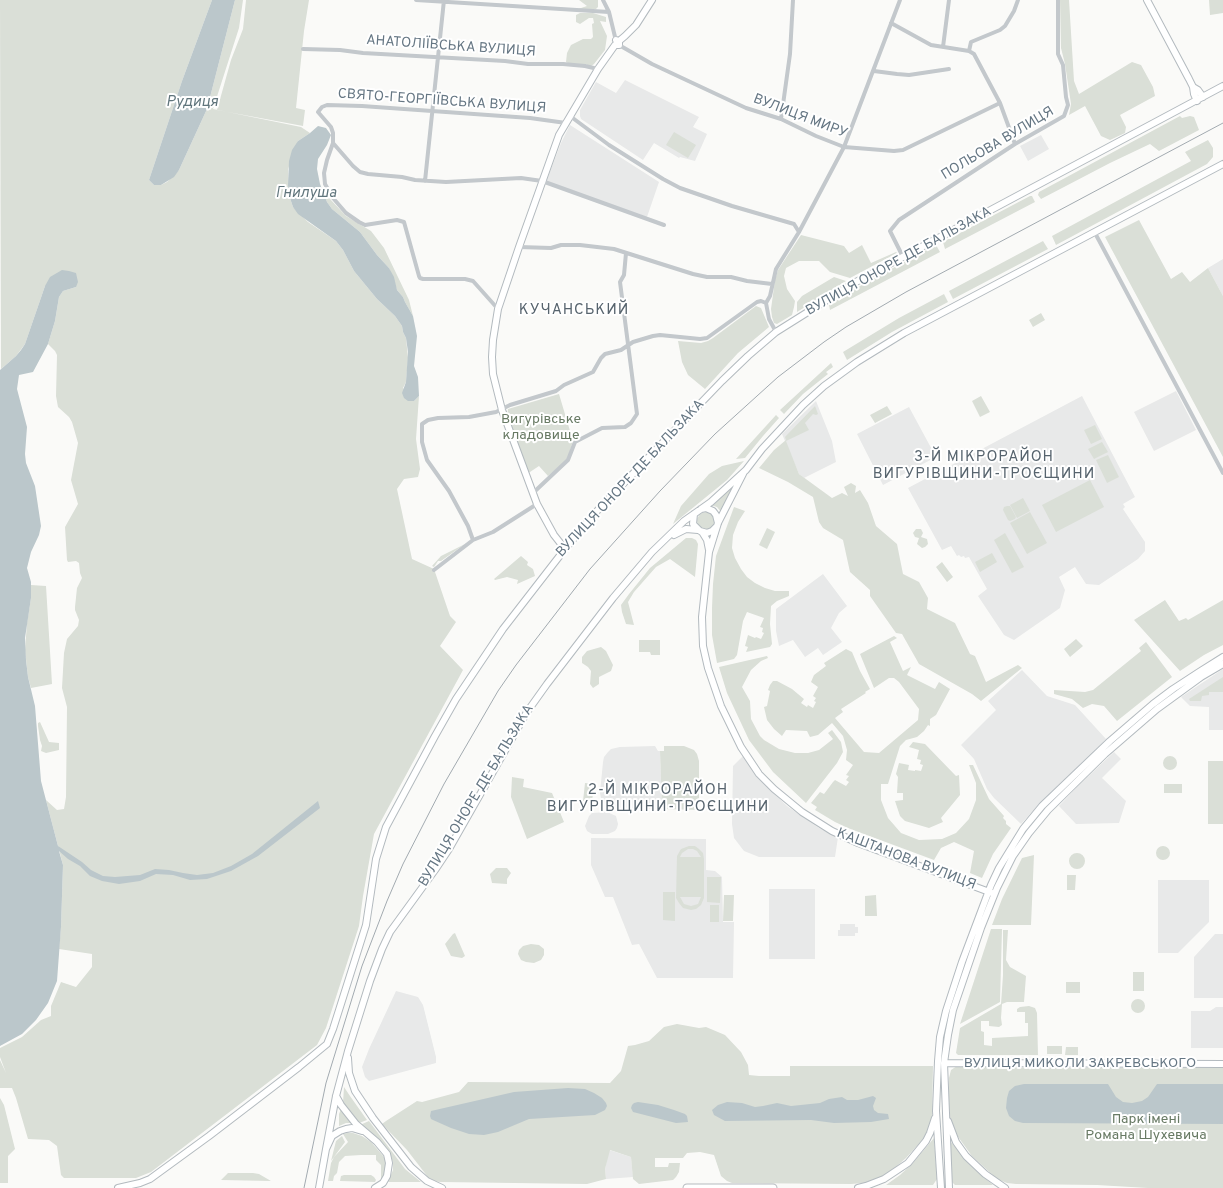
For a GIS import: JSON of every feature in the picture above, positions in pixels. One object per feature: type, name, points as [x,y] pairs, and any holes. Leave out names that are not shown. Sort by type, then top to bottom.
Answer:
[{"type":"main road","points":[[687,1188],[773,1188]]},
{"type":"street","points":[[416,0],[609,12]]},
{"type":"street","points":[[603,0],[609,12],[617,43]]},
{"type":"street","points":[[565,549],[554,535],[537,504],[502,410],[493,374],[492,358],[498,309],[559,135],[598,69],[617,43],[636,24],[652,0]]},
{"type":"street","points":[[781,119],[790,54],[793,0]]},
{"type":"street","points":[[776,332],[770,319],[766,303],[770,296],[776,269],[799,232],[844,147],[900,0]]},
{"type":"street","points":[[943,47],[949,0]]},
{"type":"street","points":[[969,51],[971,42],[1000,30],[1005,26],[1014,11],[1018,0]]},
{"type":"street","name":"ПОЛЬОВА ВУЛИЦЯ","points":[[903,257],[890,231],[899,220],[1015,144],[1064,116],[1066,113],[1068,105],[1063,65],[1058,54],[1058,0]]},
{"type":"street","points":[[1147,0],[1193,87],[1197,101]]},
{"type":"street","points":[[425,181],[444,1]]},
{"type":"street","points":[[892,23],[923,42],[931,45],[969,51],[974,54],[1000,103],[1015,144]]},
{"type":"street","name":"ВУЛИЦЯ МИРУ","points":[[617,43],[652,64],[746,108],[781,119],[816,136],[844,147],[880,151],[903,150],[1000,103]]},
{"type":"street","name":"АНАТОЛІЇВСЬКА ВУЛИЦЯ","points":[[303,50],[340,50],[363,53],[505,61],[528,64],[563,64],[598,69]]},
{"type":"street","points":[[874,71],[909,74],[949,69]]},
{"type":"street","name":"ВУЛИЦЯ ОНОРЕ ДЕ БАЛЬЗАКА","points":[[118,1188],[150,1179],[303,1064],[326,1044],[333,1029],[366,925],[376,859],[386,827],[456,699],[503,629],[565,549],[596,512],[722,381],[776,332],[854,283],[1223,86]]},
{"type":"street","points":[[1193,87],[1199,91],[1203,97]]},
{"type":"street","name":"СВЯТО-ГЕОРГІЇВСЬКА ВУЛИЦЯ","points":[[333,143],[333,133],[331,127],[318,112],[322,107],[331,105],[530,118],[566,123]]},
{"type":"street","points":[[570,116],[609,145],[680,188],[732,206],[794,224],[799,232]]},
{"type":"street","points":[[498,309],[473,281],[465,279],[420,278],[404,222],[397,220],[365,225],[346,213],[333,198],[325,184],[324,174],[333,143],[353,166],[360,172],[368,174],[446,182],[521,178],[542,182],[664,225]]},
{"type":"street","name":"ВУЛИЦЯ ОНОРЕ ДЕ БАЛЬЗАКА","points":[[717,525],[746,470],[762,449],[803,405],[824,386],[857,362],[904,333],[1223,164]]},
{"type":"street","points":[[1094,233],[1223,473]]},
{"type":"street","points":[[519,247],[551,248],[561,245],[580,245],[614,249],[693,274],[707,277],[731,277],[746,281],[772,284]]},
{"type":"street","points":[[533,493],[568,460],[575,442],[602,428],[625,427],[631,424],[637,414],[620,282],[624,275],[626,253]]},
{"type":"street","points":[[473,540],[468,526],[449,491],[427,460],[422,442],[422,424],[434,418],[469,417],[502,410],[510,405],[556,391],[564,385],[590,375],[595,371],[603,356],[621,350],[632,342],[656,335],[700,339],[707,338],[757,302],[761,301],[766,303]]},
{"type":"street","name":"ВУЛИЦЯ ОНОРЕ ДЕ БАЛЬЗАКА","points":[[319,1188],[336,1096],[348,1051],[382,949],[390,932],[446,854],[527,712],[627,580],[652,552],[684,521],[711,502],[746,470]]},
{"type":"street","points":[[434,570],[473,540],[493,532],[537,504]]},
{"type":"street","points":[[706,508],[713,511],[716,515],[717,525],[710,532],[700,531],[693,524],[696,512],[706,508]]},
{"type":"street","name":"КАШТАНОВА ВУЛИЦЯ","points":[[717,525],[709,552],[702,617],[703,646],[708,668],[722,706],[732,729],[750,762],[759,774],[774,789],[802,812],[832,831],[871,848],[991,892]]},
{"type":"street","name":"ВУЛИЦЯ ОНОРЕ ДЕ БАЛЬЗАКА","points":[[663,542],[682,530],[689,529],[700,531]]},
{"type":"street","name":"КАШТАНОВА ВУЛИЦЯ","points":[[700,531],[707,540],[709,552]]},
{"type":"street","points":[[858,1188],[884,1179],[908,1163],[926,1141],[933,1124],[936,1111],[941,1063],[953,1010],[981,928],[991,892],[1007,854],[1023,829],[1042,806],[1110,741],[1153,704],[1179,684],[1223,658]]},
{"type":"street","points":[[991,892],[1029,833],[1055,803],[1105,754],[1157,708],[1223,664]]},
{"type":"street","points":[[348,1051],[350,1077],[359,1098],[411,1167],[427,1181],[442,1188]]},
{"type":"street","points":[[941,1063],[945,1112],[948,1188]]},
{"type":"street","name":"ВУЛИЦЯ МИКОЛИ ЗАКРЕВСЬКОГО","points":[[941,1063],[1223,1064]]},
{"type":"street","points":[[336,1096],[340,1105],[356,1124],[377,1142],[389,1158],[387,1176],[383,1183],[375,1188]]},
{"type":"street","points":[[936,1111],[942,1188]]},
{"type":"street","points":[[945,1112],[952,1135],[966,1156],[985,1174],[1005,1188]]},
{"type":"street","points":[[326,1149],[332,1136],[340,1130],[352,1128],[366,1133]]},
{"type":"shaded area","points":[[625,80],[699,117],[693,127],[707,134],[695,161],[679,158],[654,143],[643,160],[581,119],[580,110],[596,82],[616,93]]},
{"type":"shaded area","points":[[570,125],[659,182],[647,217],[546,182],[561,143]]},
{"type":"shaded area","points":[[1041,135],[1049,149],[1028,161],[1020,146]]},
{"type":"shaded area","points":[[1223,259],[1223,296],[1208,268]]},
{"type":"shaded area","points":[[1176,391],[1196,430],[1154,451],[1134,412]]},
{"type":"shaded area","points":[[1082,396],[1135,497],[1123,504],[1125,507],[1123,509],[1145,542],[1145,551],[1138,559],[1099,585],[1086,584],[1075,567],[1059,577],[1065,590],[1060,608],[1014,640],[1004,635],[978,596],[987,589],[969,557],[965,558],[964,556],[957,556],[951,546],[942,550],[908,488]]},
{"type":"shaded area","points":[[816,401],[832,441],[836,462],[804,478],[799,474],[782,434]]},
{"type":"shaded area","points":[[909,407],[936,457],[883,485],[857,434]]},
{"type":"shaded area","points":[[823,574],[847,606],[839,613],[831,628],[842,642],[823,655],[818,648],[805,657],[793,640],[779,646],[776,631],[776,609]]},
{"type":"shaded area","points":[[1223,669],[1223,730],[1209,730],[1209,707],[1190,706],[1181,697]]},
{"type":"shaded area","points":[[1022,670],[1047,696],[1075,705],[1106,739],[1041,802],[1021,824],[994,798],[987,789],[974,759],[961,745],[996,710],[988,701]]},
{"type":"shaded area","points":[[655,746],[658,751],[660,751],[662,809],[610,809],[601,798],[600,793],[604,757],[611,749],[620,747]]},
{"type":"shaded area","points":[[1114,752],[1121,759],[1102,778],[1126,801],[1119,823],[1076,824],[1059,806]]},
{"type":"shaded area","points":[[743,756],[757,777],[787,806],[819,828],[838,837],[835,857],[759,857],[744,851],[734,838],[732,824],[733,766]]},
{"type":"shaded area","points":[[607,812],[616,816],[618,824],[615,831],[608,834],[592,834],[587,831],[585,826],[589,816],[592,813]]},
{"type":"shaded area","points":[[591,838],[706,839],[706,870],[715,871],[722,877],[723,922],[734,922],[733,978],[657,978],[639,944],[632,945],[613,897],[605,897],[591,865]]},
{"type":"shaded area","points":[[1158,880],[1209,880],[1209,922],[1178,953],[1158,953]]},
{"type":"shaded area","points":[[769,889],[815,889],[815,959],[769,959]]},
{"type":"shaded area","points":[[840,924],[855,924],[855,927],[858,927],[858,933],[855,933],[855,936],[838,936]]},
{"type":"shaded area","points":[[1215,934],[1223,934],[1223,998],[1194,998],[1194,957]]},
{"type":"shaded area","points":[[396,991],[418,997],[423,1005],[436,1057],[436,1063],[369,1081],[365,1077],[362,1067]]},
{"type":"shaded area","points":[[1216,1007],[1223,1007],[1223,1048],[1191,1048],[1191,1011],[1210,1011]]},
{"type":"shaded area","points":[[609,1150],[631,1157],[633,1177],[606,1179],[605,1169]]},
{"type":"green space","points":[[0,0],[212,0],[182,81],[149,180],[154,185],[161,185],[167,182],[179,170],[207,109],[235,0],[243,0],[239,28],[213,109],[301,127],[310,133],[298,141],[288,169],[289,195],[293,207],[308,222],[336,241],[343,250],[354,271],[377,299],[395,316],[402,326],[406,338],[408,358],[406,382],[403,388],[414,401],[419,396],[416,439],[420,469],[418,477],[404,479],[397,489],[412,559],[434,569],[450,616],[456,622],[440,646],[463,670],[374,834],[359,926],[326,1028],[317,1045],[151,1172],[136,1178],[64,1178],[61,1175],[57,1146],[49,1140],[28,1139],[12,1088],[0,1088],[0,1060],[6,1073],[0,1057],[0,1048],[22,1037],[41,1020],[51,1016],[51,1006],[61,982],[76,987],[92,967],[92,954],[59,949],[63,865],[46,800],[57,810],[64,809],[66,797],[67,707],[62,688],[64,653],[67,639],[78,626],[79,620],[75,607],[77,588],[82,578],[79,563],[76,561],[68,562],[67,560],[65,527],[78,504],[71,480],[78,443],[72,422],[69,417],[58,407],[56,396],[57,355],[48,344],[55,321],[59,297],[63,291],[76,287],[45,286],[25,344],[16,356],[1,369]]},
{"type":"green space","points":[[246,0],[309,0],[304,31],[296,108],[305,110],[303,126],[217,110],[231,60],[243,29]]},
{"type":"green space","points":[[579,0],[598,0],[598,7],[596,9],[578,9],[587,6]]},
{"type":"green space","points":[[1060,0],[1069,0],[1074,81],[1079,94],[1132,62],[1141,65],[1153,87],[1155,96],[1120,115],[1126,127],[1125,133],[1110,140],[1101,136],[1085,106],[1069,115],[1071,104],[1061,48]]},
{"type":"green space","points":[[1209,0],[1223,0],[1223,13],[1210,15]]},
{"type":"green space","points":[[580,13],[593,13],[606,17],[606,22],[600,21],[607,36],[605,50],[590,67],[586,64],[570,64],[566,62],[567,53],[571,45],[583,39],[591,39],[593,37],[593,18],[589,18],[580,24],[576,22],[576,15]]},
{"type":"green space","points":[[1180,116],[1182,118],[1190,116],[1194,117],[1199,130],[1159,151],[1150,144],[1041,199],[1038,195],[1039,192]]},
{"type":"green space","points":[[674,132],[696,145],[688,158],[666,145]]},
{"type":"green space","points":[[1208,140],[1213,148],[1213,157],[1207,164],[1056,245],[1052,236],[1191,161],[1185,152]]},
{"type":"green space","points":[[321,187],[346,216],[371,231],[384,248],[409,300],[413,316],[403,297],[397,290],[389,268],[360,232],[332,209],[327,202]]},
{"type":"green space","points":[[1032,196],[1035,202],[945,249],[943,242]]},
{"type":"green space","points":[[1139,220],[1171,279],[1182,272],[1190,282],[1208,268],[1223,296],[1223,457],[1105,237]]},
{"type":"green space","points":[[801,235],[844,246],[849,253],[862,245],[871,263],[896,252],[897,253],[850,278],[830,272],[819,261],[799,261],[786,268],[784,276],[787,289],[795,301],[792,315],[777,324],[774,323],[771,309],[775,280],[778,270]]},
{"type":"green space","points":[[1043,241],[1048,249],[953,299],[949,291]]},
{"type":"green space","points":[[936,245],[940,252],[830,310],[829,305],[865,283]]},
{"type":"green space","points":[[834,277],[846,281],[797,312],[797,302],[802,296]]},
{"type":"green space","points":[[944,294],[948,302],[892,332],[847,360],[843,352],[899,318]]},
{"type":"green space","points":[[756,306],[761,308],[769,327],[738,353],[705,389],[688,375],[682,362],[678,341],[701,343],[708,341]]},
{"type":"green space","points":[[1041,313],[1045,320],[1033,327],[1029,320]]},
{"type":"green space","points":[[831,363],[833,367],[826,372],[828,374],[803,394],[784,414],[780,410]]},
{"type":"green space","name":"Вигурівське кладовище","points":[[559,394],[573,441],[567,460],[548,476],[539,466],[527,474],[507,417],[508,409]]},
{"type":"green space","points":[[981,396],[990,412],[980,417],[972,401]]},
{"type":"green space","points":[[815,406],[818,414],[813,414],[805,423],[809,430],[786,441],[799,474],[832,498],[842,493],[848,496],[844,487],[851,483],[856,486],[855,493],[860,490],[868,503],[876,526],[897,544],[903,574],[919,582],[928,598],[927,609],[955,623],[970,654],[975,656],[986,682],[1018,665],[1022,668],[981,701],[972,694],[919,664],[902,634],[896,633],[870,596],[870,590],[850,572],[843,540],[823,528],[819,522],[813,497],[788,482],[759,468],[774,450],[786,440],[785,437]]},
{"type":"green space","points":[[887,406],[892,414],[875,423],[870,415]]},
{"type":"green space","points":[[776,415],[779,418],[745,458],[736,459]]},
{"type":"green space","points":[[1095,425],[1102,439],[1091,444],[1084,430]]},
{"type":"green space","points":[[1102,442],[1108,452],[1094,459],[1088,449]]},
{"type":"green space","points":[[1108,455],[1119,477],[1107,483],[1096,460]]},
{"type":"green space","points":[[744,461],[727,480],[673,524],[681,506],[709,474],[722,466]]},
{"type":"green space","points":[[1090,480],[1104,507],[1056,532],[1042,505]]},
{"type":"green space","points":[[735,483],[721,512],[717,507],[710,505]]},
{"type":"green space","points":[[1023,498],[1030,511],[1017,518],[1010,505]]},
{"type":"green space","points":[[1010,506],[1016,517],[1010,521],[1003,510],[1004,507]]},
{"type":"green space","points":[[734,507],[745,511],[738,522],[733,535],[732,548],[741,569],[747,577],[755,583],[775,591],[789,591],[789,596],[777,601],[771,606],[770,624],[772,644],[770,647],[746,652],[748,647],[745,646],[748,635],[761,639],[764,633],[762,632],[763,628],[760,627],[764,618],[747,612],[743,621],[737,655],[734,659],[717,663],[712,635],[713,584],[716,556]]},
{"type":"green space","points":[[706,512],[712,515],[715,521],[712,527],[706,530],[700,527],[697,521],[700,515]]},
{"type":"green space","points":[[1030,512],[1047,543],[1027,554],[1010,523]]},
{"type":"green space","points":[[767,528],[775,532],[767,549],[759,545]]},
{"type":"green space","points":[[916,529],[921,529],[923,533],[921,537],[927,539],[928,544],[925,547],[922,548],[917,544],[919,538],[915,537],[913,533]]},
{"type":"green space","points":[[1005,533],[1024,567],[1012,573],[994,540]]},
{"type":"green space","points":[[686,538],[696,540],[698,544],[695,577],[670,559],[656,567],[634,592],[628,602],[634,625],[626,624],[621,605],[650,568]]},
{"type":"green space","points":[[465,544],[441,561],[438,561],[434,567],[432,566],[441,556]]},
{"type":"green space","points":[[992,553],[997,562],[980,572],[975,562]]},
{"type":"green space","points":[[521,556],[528,562],[527,565],[533,569],[535,576],[517,584],[518,580],[507,577],[494,579]]},
{"type":"green space","points":[[942,562],[953,577],[947,582],[936,567]]},
{"type":"green space","points":[[31,585],[46,586],[52,684],[31,688],[28,677],[25,650]]},
{"type":"green space","points":[[1165,600],[1179,621],[1186,618],[1188,620],[1223,600],[1223,645],[1204,655],[1180,671],[1134,620]]},
{"type":"green space","points":[[894,636],[897,638],[890,642],[903,671],[911,667],[907,675],[935,689],[939,682],[950,689],[936,715],[930,719],[930,726],[928,725],[917,737],[906,740],[900,746],[888,784],[881,784],[881,800],[888,818],[901,833],[919,840],[942,839],[956,833],[969,819],[976,800],[976,783],[969,765],[973,765],[989,799],[1004,816],[1003,818],[1006,821],[1006,824],[1011,828],[993,854],[982,878],[970,873],[974,851],[954,842],[941,848],[934,860],[848,828],[815,810],[817,807],[811,803],[820,792],[824,794],[835,780],[846,786],[849,782],[846,780],[849,776],[846,775],[853,765],[846,760],[847,750],[843,736],[832,723],[818,735],[810,737],[807,731],[786,730],[782,736],[767,720],[764,707],[767,706],[770,691],[768,690],[773,681],[777,681],[792,689],[804,699],[801,703],[807,707],[808,705],[813,708],[816,698],[813,696],[818,687],[811,682],[814,675],[826,666],[824,663],[846,649],[852,652],[870,689],[841,709],[843,712],[835,718],[864,752],[879,753],[918,720],[919,709],[899,682],[894,678],[889,678],[874,688],[860,654]]},
{"type":"green space","points":[[1076,639],[1083,646],[1070,657],[1064,649]]},
{"type":"green space","points":[[639,640],[660,640],[660,655],[651,655],[650,652],[639,652]]},
{"type":"green space","points":[[1146,642],[1172,677],[1117,721],[1104,706],[1092,704],[1083,708],[1072,699],[1054,694],[1054,690],[1085,692],[1093,690],[1141,651],[1139,648]]},
{"type":"green space","points":[[601,647],[606,651],[613,665],[611,671],[599,677],[599,684],[593,688],[590,684],[591,671],[582,663],[582,657],[587,651]]},
{"type":"green space","points":[[767,656],[768,658],[761,661],[751,670],[742,687],[750,701],[751,719],[760,736],[779,749],[795,753],[808,753],[819,750],[833,739],[828,733],[832,730],[841,742],[843,752],[837,763],[806,803],[773,772],[749,740],[727,693],[719,667]]},
{"type":"green space","points":[[1223,677],[1223,692],[1209,692],[1209,695],[1202,696],[1201,701],[1190,701],[1189,699]]},
{"type":"green space","points":[[40,722],[49,742],[59,743],[59,750],[46,753],[41,751],[42,746],[38,726],[38,723]]},
{"type":"green space","points":[[913,742],[925,744],[956,776],[959,775],[960,795],[941,818],[943,822],[929,828],[905,821],[900,816],[895,801],[903,800],[903,793],[897,793],[898,777],[896,774],[899,763],[909,765],[908,770],[915,771],[921,771],[923,765],[920,764],[921,760],[917,759],[919,750],[909,747]]},
{"type":"green space","points":[[664,746],[684,746],[694,750],[697,754],[699,761],[699,810],[662,809],[660,751],[664,751]]},
{"type":"green space","points":[[1170,756],[1175,758],[1177,763],[1175,768],[1170,770],[1165,768],[1163,763],[1165,758]]},
{"type":"green space","points":[[1208,761],[1223,761],[1223,824],[1208,824]]},
{"type":"green space","points":[[512,777],[524,779],[523,787],[552,793],[564,822],[527,839],[511,797]]},
{"type":"green space","points":[[585,783],[594,784],[592,802],[583,801]]},
{"type":"green space","points":[[1164,784],[1182,784],[1182,793],[1164,793]]},
{"type":"green space","points":[[689,846],[695,846],[703,853],[704,898],[701,905],[696,909],[691,910],[683,908],[676,898],[677,856],[681,849]],"holes":[[[688,849],[697,851],[701,857],[680,857],[682,853]],[[680,897],[701,897],[698,904],[691,906],[684,904]]]},
{"type":"green space","points":[[1160,846],[1166,846],[1170,850],[1170,856],[1166,860],[1160,860],[1156,856],[1156,850]]},
{"type":"green space","points":[[1077,853],[1083,855],[1085,861],[1083,867],[1077,869],[1071,867],[1069,861],[1071,855]]},
{"type":"green space","points":[[1034,855],[1031,925],[992,925],[1002,899],[1022,858]]},
{"type":"green space","points":[[496,868],[507,868],[511,873],[507,879],[507,884],[492,883],[490,874]]},
{"type":"green space","points":[[1067,875],[1076,875],[1075,890],[1067,890]]},
{"type":"green space","points":[[707,877],[721,877],[720,903],[707,902]]},
{"type":"green space","points":[[663,892],[675,892],[675,921],[663,920]]},
{"type":"green space","points":[[724,895],[734,895],[733,921],[723,921]]},
{"type":"green space","points":[[876,895],[877,916],[865,916],[865,896]]},
{"type":"green space","points":[[710,905],[719,905],[719,922],[710,922]]},
{"type":"green space","points":[[991,929],[1002,929],[1000,1002],[960,1024]]},
{"type":"green space","points":[[1003,930],[1008,930],[1006,960],[1010,967],[1026,976],[1024,1002],[1007,1002],[1002,1004],[1002,1025],[999,1027],[989,1026],[989,1021],[981,1021],[981,1031],[984,1032],[984,1045],[992,1046],[992,1038],[1028,1036],[1028,1023],[1025,1023],[1025,1012],[1017,1012],[1017,1009],[1020,1007],[1029,1006],[1035,1008],[1037,1013],[1038,1055],[958,1055],[956,1053],[960,1028],[1001,1004],[1003,975]]},
{"type":"green space","points":[[455,933],[465,956],[462,958],[451,956],[445,944]]},
{"type":"green space","points":[[531,944],[539,945],[544,949],[544,955],[541,960],[534,963],[521,960],[518,954],[519,950],[523,946]]},
{"type":"green space","points":[[1133,972],[1144,972],[1144,991],[1133,991]]},
{"type":"green space","points":[[1066,982],[1080,982],[1080,993],[1066,993]]},
{"type":"green space","points":[[1135,999],[1141,999],[1145,1003],[1145,1009],[1141,1013],[1135,1013],[1131,1009],[1131,1003]]},
{"type":"green space","points":[[677,1024],[699,1028],[706,1027],[725,1035],[741,1052],[748,1065],[749,1075],[790,1076],[790,1066],[933,1066],[932,1119],[926,1136],[906,1158],[888,1174],[864,1183],[732,1183],[721,1176],[714,1155],[700,1152],[687,1153],[683,1158],[655,1158],[655,1167],[668,1167],[669,1163],[680,1163],[679,1172],[676,1177],[673,1180],[639,1184],[633,1179],[631,1157],[610,1150],[605,1169],[606,1179],[587,1184],[441,1182],[431,1181],[407,1150],[382,1124],[417,1101],[422,1102],[459,1092],[468,1082],[610,1083],[621,1071],[628,1046],[649,1041],[664,1027]]},
{"type":"green space","points":[[1047,1046],[1062,1046],[1062,1054],[1047,1054]]},
{"type":"green space","points":[[1066,1047],[1078,1047],[1078,1055],[1065,1055]]},
{"type":"green space","name":"Парк імені Романа Шухевича","points":[[957,1066],[1042,1068],[1223,1068],[1223,1188],[1148,1188],[1097,1185],[1016,1184],[1007,1183],[997,1179],[972,1156],[956,1134],[951,1123],[949,1109],[949,1078],[951,1070]]},
{"type":"green space","points":[[344,1087],[367,1120],[359,1123],[343,1103]]},
{"type":"green space","points":[[0,1098],[4,1105],[15,1149],[8,1156],[8,1183],[0,1183]]},
{"type":"green space","points":[[341,1109],[352,1123],[346,1123],[339,1126],[339,1114]]},
{"type":"green space","points":[[369,1121],[405,1169],[421,1182],[388,1182],[393,1170],[391,1156],[387,1148],[378,1138],[360,1125]]},
{"type":"green space","points":[[347,1133],[362,1136],[371,1142],[384,1157],[386,1161],[386,1170],[381,1181],[381,1165],[376,1160],[376,1155],[361,1155],[345,1156],[339,1162],[337,1173],[334,1176],[333,1181],[328,1181],[331,1163],[334,1157],[348,1142],[343,1134]]},
{"type":"green space","points":[[342,1136],[345,1142],[331,1161],[336,1141]]},
{"type":"green space","points":[[934,1138],[937,1179],[933,1185],[886,1185],[912,1164]]},
{"type":"green space","points":[[949,1140],[981,1175],[993,1185],[955,1185],[952,1182]]},
{"type":"green space","points":[[228,1173],[259,1174],[271,1181],[221,1180]]},
{"type":"green space","points":[[371,1175],[376,1180],[375,1182],[340,1181],[341,1176]]},
{"type":"water","name":"Рудиця","points":[[212,0],[235,0],[207,109],[179,170],[174,177],[161,185],[154,185],[149,180],[182,81]]},
{"type":"water","name":"Гнилуша","points":[[318,126],[326,128],[331,135],[327,145],[318,159],[317,169],[320,184],[327,202],[332,209],[360,232],[389,268],[394,277],[397,290],[403,297],[413,316],[417,336],[414,366],[418,377],[419,396],[414,401],[408,401],[404,398],[402,393],[406,382],[408,352],[402,326],[395,316],[377,299],[354,271],[343,250],[336,241],[298,214],[293,207],[289,195],[288,185],[289,161],[292,150],[298,141]]},
{"type":"water","points":[[62,270],[76,273],[78,282],[76,287],[63,291],[59,297],[55,321],[48,344],[33,372],[19,375],[17,389],[27,427],[25,454],[26,463],[35,486],[41,526],[39,535],[31,552],[27,568],[31,582],[31,598],[25,638],[26,660],[28,677],[35,706],[41,781],[58,846],[91,870],[103,876],[115,877],[140,875],[155,869],[197,875],[213,873],[231,866],[252,854],[318,801],[320,808],[258,856],[231,871],[207,879],[190,880],[173,875],[156,874],[140,881],[119,884],[102,881],[90,876],[80,866],[68,859],[59,851],[63,865],[61,927],[57,981],[48,1003],[36,1020],[22,1034],[0,1046],[0,370],[16,356],[25,344],[45,286],[50,277]]},
{"type":"water","points":[[1024,1084],[1108,1084],[1116,1097],[1123,1102],[1132,1103],[1142,1101],[1148,1097],[1157,1084],[1223,1084],[1223,1124],[1023,1123],[1015,1121],[1009,1116],[1006,1108],[1009,1091],[1015,1086]]},
{"type":"water","points":[[568,1088],[585,1089],[594,1093],[602,1098],[606,1103],[607,1106],[605,1110],[595,1115],[529,1119],[498,1132],[484,1135],[469,1134],[451,1128],[431,1119],[430,1116],[431,1111],[514,1092]]},
{"type":"water","points":[[873,1096],[876,1098],[873,1106],[874,1110],[878,1113],[888,1114],[889,1119],[871,1122],[834,1123],[811,1120],[725,1121],[714,1115],[712,1110],[718,1105],[727,1102],[742,1103],[755,1107],[777,1103],[791,1106],[820,1103],[829,1099],[842,1097],[847,1100],[858,1100]]},
{"type":"water","points":[[638,1102],[658,1105],[685,1114],[688,1122],[676,1123],[633,1112],[631,1108],[632,1105]]},
{"type":"tram line","points":[[304,1188],[326,1083],[362,966],[403,864],[444,784],[498,691],[516,665],[590,569],[660,491],[715,434],[778,377],[824,342],[846,327],[906,292],[1223,123]]},
{"type":"district","name":"КУЧАНСЬКИЙ","points":[[574,311]]},
{"type":"district","name":"3-Й МІКРОРАЙОН ВИГУРІВЩИНИ-ТРОЄЩИНИ","points":[[984,466]]},
{"type":"district","name":"2-Й МІКРОРАЙОН ВИГУРІВЩИНИ-ТРОЄЩИНИ","points":[[658,800]]}]
